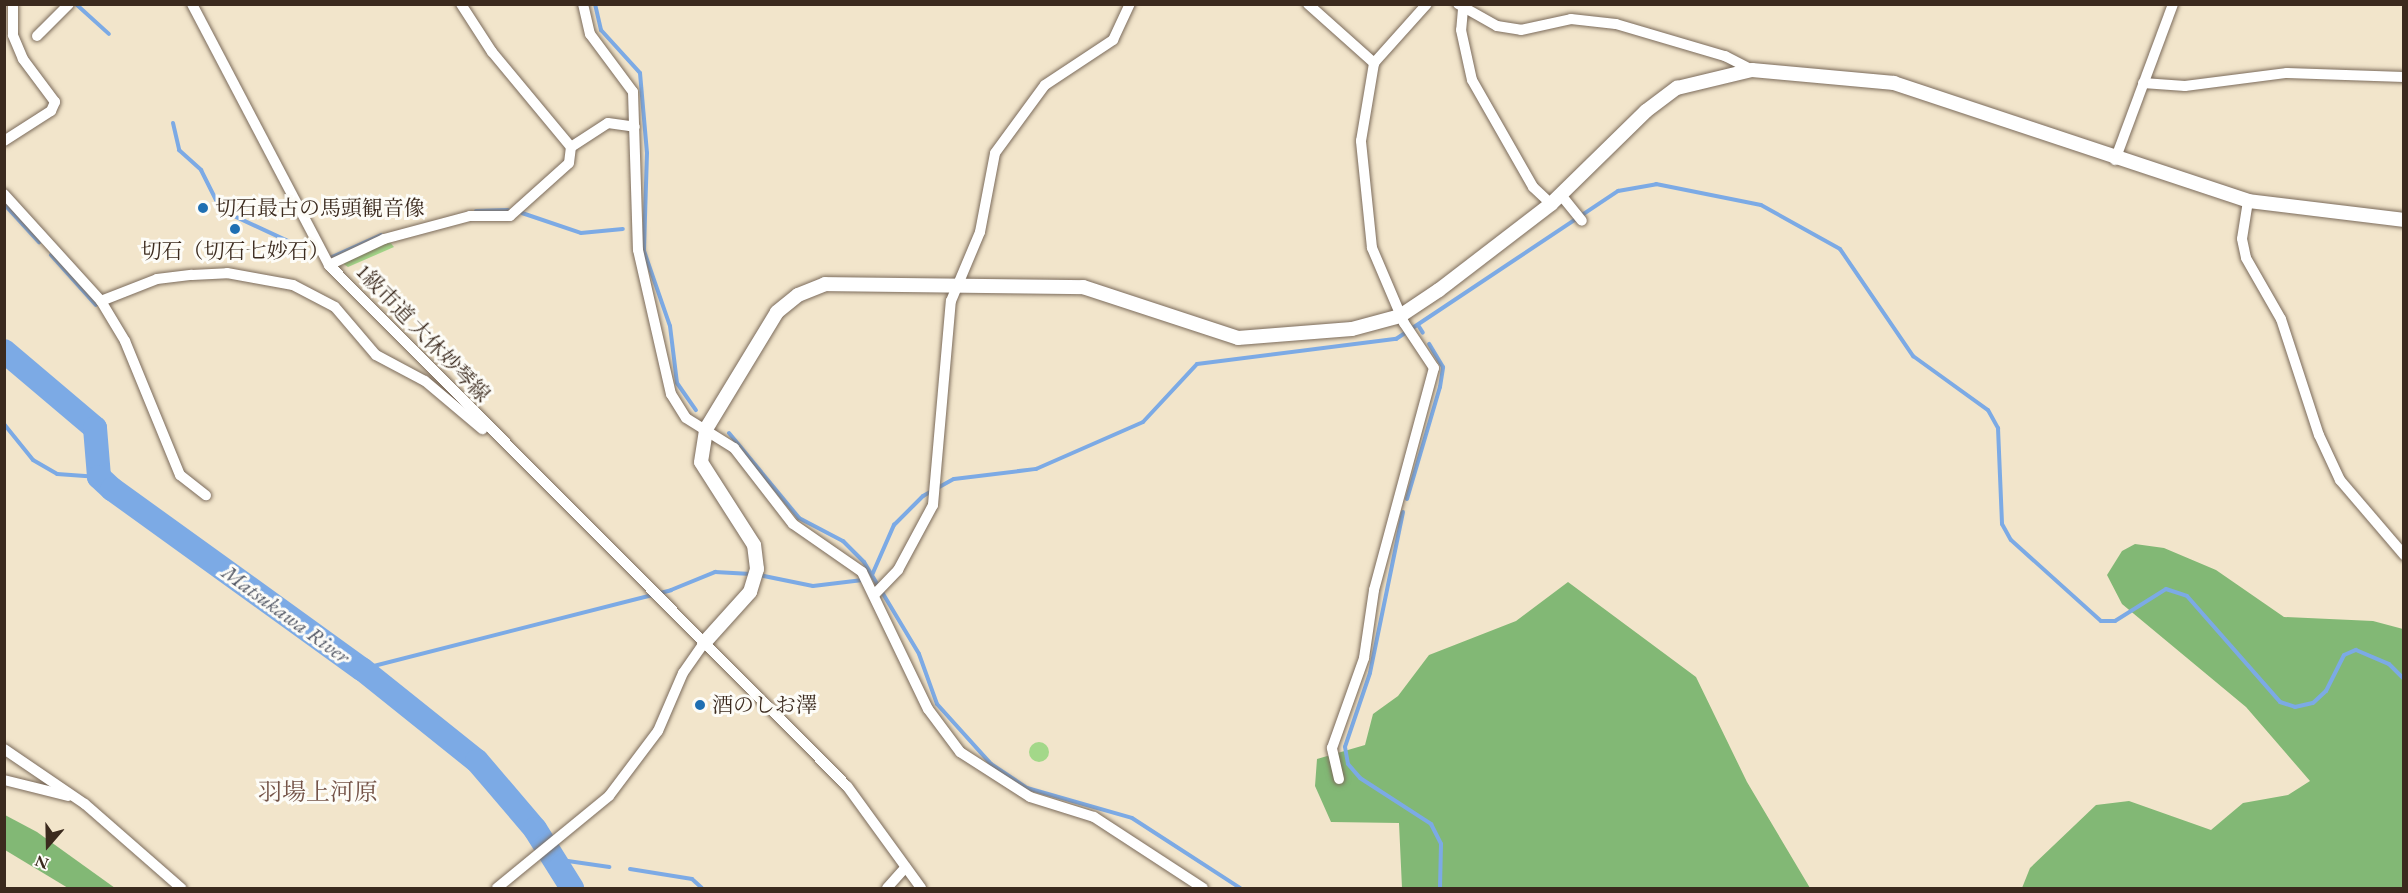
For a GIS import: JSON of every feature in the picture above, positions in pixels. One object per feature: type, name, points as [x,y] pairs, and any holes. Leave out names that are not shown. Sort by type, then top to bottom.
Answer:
[{"type":"street","points":[[37,36],[69,4]]},
{"type":"street","name":"1級市道 大休妙琴線","points":[[192,4],[329,264],[496,436],[647,583],[704,643]]},
{"type":"street","points":[[329,264],[384,239],[427,227],[470,216],[510,216],[569,163],[571,147],[492,52],[460,4]]},
{"type":"street","points":[[583,4],[591,34],[631,87],[635,127],[638,250],[671,394],[686,418],[734,448],[793,524],[865,577],[879,592],[928,709],[960,752],[1030,797],[1094,817],[1160,855],[1203,888]]},
{"type":"street","points":[[879,592],[935,495],[951,301],[962,283],[980,232],[995,153],[1045,85],[1113,40],[1130,4]]},
{"type":"street","points":[[1308,4],[1374,63]]},
{"type":"street","points":[[1339,779],[1332,748],[1364,658],[1374,590],[1434,368],[1402,320],[1372,248],[1361,141],[1374,63],[1427,4]]},
{"type":"street","points":[[2115,160],[2173,4]]},
{"type":"street","points":[[4,141],[51,111],[55,102],[23,59],[13,35],[13,6]]},
{"type":"street","points":[[1460,7],[1497,26],[1521,30],[1571,19],[1616,24],[1725,56],[1752,70]]},
{"type":"street","points":[[1460,7],[1464,55],[1472,80],[1533,187],[1571,207],[1582,221]]},
{"type":"street","points":[[497,888],[582,821],[652,740],[683,673],[755,575],[754,545],[701,462],[706,429],[760,336],[798,295],[838,282],[962,283],[1103,291],[1238,338],[1352,329],[1402,320],[1556,200],[1646,111],[1677,88],[1752,70],[1904,86],[1953,98],[2115,160],[2248,201],[2403,220]]},
{"type":"street","points":[[2143,83],[2185,86],[2287,73],[2403,77]]},
{"type":"street","points":[[571,147],[608,123],[635,127]]},
{"type":"street","points":[[4,194],[101,301],[125,341],[180,475],[206,495]]},
{"type":"street","points":[[2248,201],[2242,239],[2246,258],[2281,319],[2319,435],[2340,480],[2403,555]]},
{"type":"street","points":[[101,301],[157,279],[192,275],[227,273],[293,285],[335,306],[376,355],[425,381],[496,436]]},
{"type":"street","points":[[704,643],[847,786],[921,888]]},
{"type":"street","points":[[4,749],[74,797],[181,888]]},
{"type":"street","points":[[4,780],[74,797]]},
{"type":"street","points":[[887,888],[906,867]]},
{"type":"green space","points":[[389,241],[394,247],[348,267],[342,263]]},
{"type":"green space","points":[[2135,544],[2164,548],[2216,570],[2284,617],[2373,621],[2403,629],[2403,888],[2022,888],[2030,868],[2096,805],[2129,801],[2211,830],[2243,803],[2288,795],[2310,781],[2246,707],[2122,604],[2107,575],[2122,551]]},
{"type":"green space","points":[[1568,582],[1696,677],[1747,782],[1810,888],[1402,888],[1399,823],[1331,822],[1315,786],[1317,759],[1365,745],[1373,714],[1398,696],[1429,655],[1516,621]]},
{"type":"green space","points":[[1039,742],[1046,745],[1049,752],[1046,759],[1039,762],[1032,759],[1029,752],[1032,745]]},
{"type":"green space","points":[[5,815],[37,832],[115,888],[68,888],[5,850]]},
{"type":"waterway","points":[[595,4],[601,30],[640,73],[647,153],[644,251],[670,326],[677,383],[696,410]]},
{"type":"waterway","points":[[77,5],[109,34]]},
{"type":"waterway","points":[[173,123],[179,150],[201,170],[221,210],[305,249]]},
{"type":"waterway","points":[[872,575],[894,525],[923,496],[954,479],[1036,469],[1143,422],[1197,364],[1396,339],[1618,191],[1656,184],[1761,205],[1840,249],[1913,356],[1988,410],[1998,428],[2002,524],[2011,540],[2101,621],[2115,621],[2166,589],[2187,596],[2280,702],[2295,707],[2313,703],[2326,691],[2344,655],[2356,650],[2389,664],[2404,679]]},
{"type":"waterway","points":[[4,204],[39,242]]},
{"type":"waterway","points":[[476,211],[508,210]]},
{"type":"waterway","points":[[522,213],[581,233],[623,229]]},
{"type":"waterway","points":[[330,258],[381,235]]},
{"type":"waterway","points":[[51,255],[96,305]]},
{"type":"waterway","points":[[1418,325],[1423,333]]},
{"type":"waterway","points":[[1407,499],[1440,387],[1443,367],[1429,344]]},
{"type":"waterway","name":"Matsukawa River","points":[[4,351],[95,428],[99,477],[112,489],[362,669],[477,761],[535,829],[572,888]]},
{"type":"waterway","points":[[4,424],[33,460],[57,474],[99,477]]},
{"type":"waterway","points":[[729,433],[799,518],[843,541],[864,562],[919,654],[937,704],[991,764],[1027,788],[1132,818],[1240,888]]},
{"type":"waterway","points":[[1403,512],[1370,673],[1345,747],[1348,764],[1360,778],[1431,824],[1441,844],[1440,888]]},
{"type":"waterway","points":[[362,669],[671,590],[715,572],[751,574]]},
{"type":"waterway","points":[[759,575],[813,586],[863,580]]},
{"type":"waterway","points":[[554,859],[609,867]]},
{"type":"waterway","points":[[630,869],[692,879],[702,888]]},
{"type":"place","name":"切石最古の馬頭観音像","points":[[203,208]]},
{"type":"place","name":"切石（切石七妙石）","points":[[235,229]]},
{"type":"place","name":"酒のしお澤","points":[[700,705]]},
{"type":"district","name":"羽場上河原","points":[[318,792]]}]
